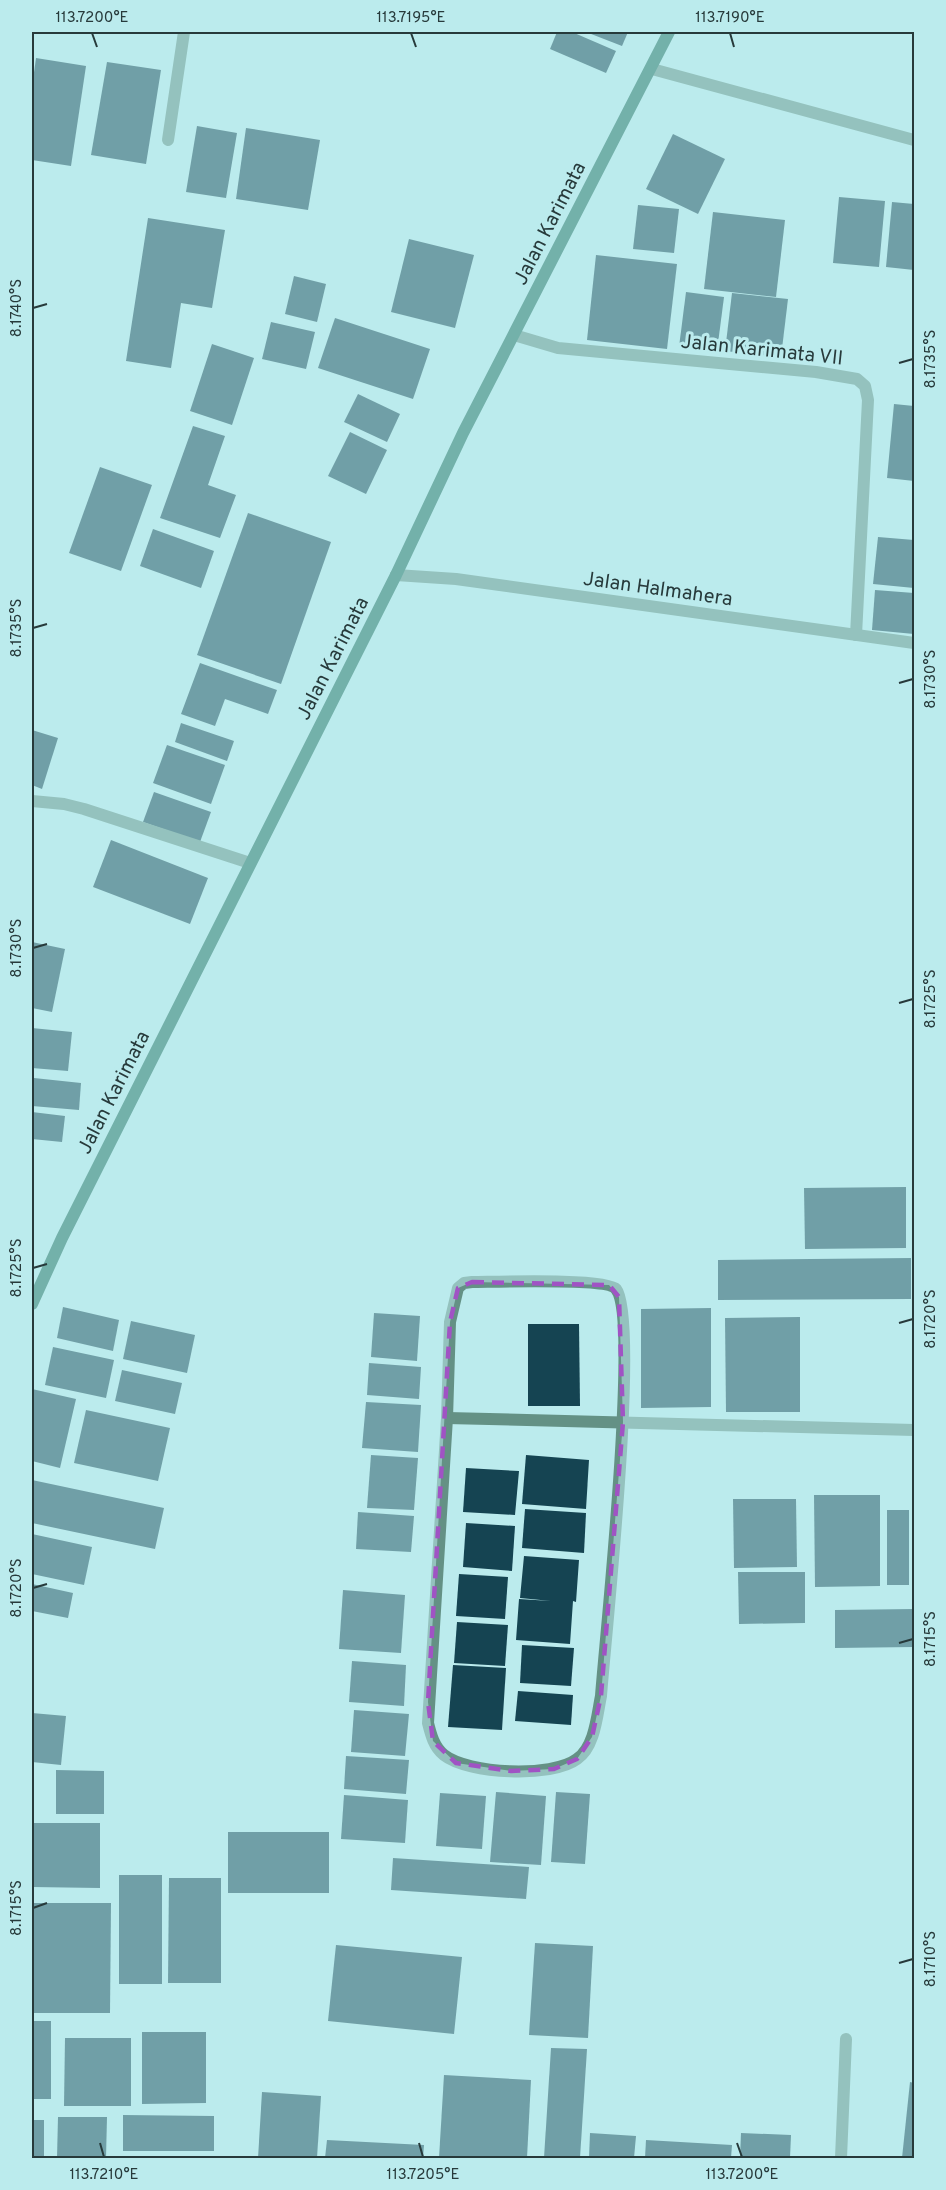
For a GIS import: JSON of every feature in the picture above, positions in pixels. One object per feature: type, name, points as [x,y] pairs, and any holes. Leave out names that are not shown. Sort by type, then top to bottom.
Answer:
[{"type":"main road","name":"Jalan Karimata","points":[[32,1304],[62,1238],[396,575],[463,433],[669,32]]},
{"type":"street","points":[[168,140],[184,32]]},
{"type":"street","points":[[652,69],[915,140]]},
{"type":"street","name":"Jalan Karimata VII","points":[[514,335],[558,348],[816,372],[857,380],[865,386],[868,400],[856,635]]},
{"type":"street","name":"Jalan Halmahera","points":[[396,575],[456,579],[915,643]]},
{"type":"street","points":[[32,801],[64,804],[84,809],[250,863]]},
{"type":"street","points":[[472,1282],[587,1282],[609,1285],[616,1289],[623,1325],[623,1422],[601,1696],[592,1737],[578,1759],[554,1769],[533,1772],[511,1771],[456,1762],[445,1756],[437,1747],[428,1723],[447,1418],[450,1322],[458,1288],[464,1283],[472,1282]]},
{"type":"street","points":[[447,1418],[915,1430]]},
{"type":"street","points":[[841,2158],[846,2039]]},
{"type":"highlighted area","points":[[472,1282],[609,1285],[619,1297],[623,1422],[601,1696],[592,1737],[577,1759],[554,1769],[511,1771],[456,1763],[433,1741],[428,1702],[450,1322],[458,1288]]},
{"type":"building","points":[[557,32],[572,32],[616,51],[606,73],[550,49]]},
{"type":"building","points":[[586,32],[628,32],[622,46]]},
{"type":"building","points":[[36,58],[86,66],[71,166],[32,160],[32,87]]},
{"type":"building","points":[[107,62],[161,70],[146,164],[91,155]]},
{"type":"building","points":[[197,126],[237,133],[226,198],[186,192]]},
{"type":"building","points":[[246,128],[320,140],[308,210],[236,199]]},
{"type":"building","points":[[673,134],[725,159],[698,214],[646,189]]},
{"type":"building","points":[[839,197],[885,201],[879,267],[833,263]]},
{"type":"building","points":[[892,202],[914,204],[914,270],[886,267]]},
{"type":"building","points":[[638,205],[679,209],[674,253],[633,249]]},
{"type":"building","points":[[713,212],[785,220],[776,297],[704,289]]},
{"type":"building","points":[[148,218],[225,230],[212,308],[181,303],[171,368],[126,361]]},
{"type":"building","points":[[409,239],[474,255],[455,328],[391,312]]},
{"type":"building","points":[[596,255],[677,264],[667,349],[587,340]]},
{"type":"building","points":[[294,276],[326,284],[317,322],[285,314]]},
{"type":"building","points":[[686,292],[724,297],[717,351],[679,347]]},
{"type":"building","points":[[732,293],[788,299],[781,357],[725,351]]},
{"type":"building","points":[[335,318],[430,349],[413,399],[318,368]]},
{"type":"building","points":[[271,322],[315,332],[306,369],[262,359]]},
{"type":"building","points":[[212,344],[254,358],[232,425],[190,411]]},
{"type":"building","points":[[358,394],[400,414],[387,442],[344,422]]},
{"type":"building","points":[[894,404],[914,406],[914,481],[887,478]]},
{"type":"building","points":[[193,426],[225,436],[208,485],[236,495],[220,538],[160,518]]},
{"type":"building","points":[[350,432],[387,450],[366,494],[328,476]]},
{"type":"building","points":[[100,467],[152,485],[121,571],[69,553]]},
{"type":"building","points":[[248,513],[331,542],[281,684],[197,655]]},
{"type":"building","points":[[153,529],[214,551],[201,588],[140,566]]},
{"type":"building","points":[[878,537],[914,540],[914,588],[873,584]]},
{"type":"building","points":[[875,590],[914,593],[914,634],[872,630]]},
{"type":"building","points":[[200,663],[277,690],[268,714],[225,699],[215,726],[181,714]]},
{"type":"building","points":[[181,723],[234,741],[227,761],[175,742]]},
{"type":"building","points":[[32,730],[58,738],[42,789],[32,785]]},
{"type":"building","points":[[167,745],[225,765],[211,804],[153,783]]},
{"type":"building","points":[[154,792],[211,812],[200,842],[143,822]]},
{"type":"building","points":[[111,840],[208,878],[190,924],[93,887]]},
{"type":"building","points":[[32,942],[65,949],[52,1012],[32,1008]]},
{"type":"building","points":[[32,1028],[72,1032],[68,1071],[32,1068]]},
{"type":"building","points":[[34,1078],[81,1083],[79,1110],[32,1106]]},
{"type":"building","points":[[32,1112],[65,1116],[62,1142],[32,1139]]},
{"type":"building","points":[[906,1187],[906,1248],[805,1249],[804,1188]]},
{"type":"building","points":[[911,1258],[911,1299],[718,1300],[718,1260]]},
{"type":"building","points":[[63,1307],[119,1320],[113,1351],[57,1338]]},
{"type":"building","points":[[711,1308],[711,1407],[641,1408],[641,1309]]},
{"type":"building","points":[[374,1313],[420,1316],[417,1361],[371,1357]]},
{"type":"building","points":[[800,1317],[800,1412],[726,1412],[725,1318]]},
{"type":"building","points":[[131,1321],[195,1335],[187,1373],[123,1359]]},
{"type":"building","points":[[528,1324],[579,1324],[580,1406],[528,1406]]},
{"type":"building","points":[[53,1347],[114,1360],[106,1398],[45,1385]]},
{"type":"building","points":[[369,1363],[421,1367],[419,1399],[367,1395]]},
{"type":"building","points":[[122,1370],[182,1383],[175,1414],[115,1401]]},
{"type":"building","points":[[32,1389],[76,1399],[60,1468],[32,1461]]},
{"type":"building","points":[[366,1402],[421,1405],[418,1452],[362,1448]]},
{"type":"building","points":[[86,1410],[170,1428],[158,1481],[74,1463]]},
{"type":"building","points":[[371,1455],[418,1458],[414,1510],[367,1508]]},
{"type":"building","points":[[526,1455],[589,1460],[586,1509],[522,1504]]},
{"type":"building","points":[[466,1468],[519,1471],[515,1515],[463,1512]]},
{"type":"building","points":[[32,1480],[164,1508],[155,1549],[32,1523]]},
{"type":"building","points":[[814,1495],[880,1495],[880,1586],[815,1587]]},
{"type":"building","points":[[733,1499],[796,1499],[797,1567],[734,1568]]},
{"type":"building","points":[[525,1509],[586,1513],[584,1553],[522,1548]]},
{"type":"building","points":[[887,1510],[909,1510],[909,1585],[887,1585]]},
{"type":"building","points":[[358,1512],[414,1516],[411,1552],[356,1549]]},
{"type":"building","points":[[466,1523],[515,1526],[512,1571],[463,1567]]},
{"type":"building","points":[[32,1534],[92,1547],[84,1585],[32,1574]]},
{"type":"building","points":[[524,1556],[579,1560],[570,1644],[516,1640],[519,1599],[551,1601],[520,1598]]},
{"type":"building","points":[[738,1572],[805,1572],[805,1623],[739,1624]]},
{"type":"building","points":[[459,1574],[508,1577],[505,1619],[456,1616]]},
{"type":"building","points":[[32,1584],[73,1593],[68,1618],[32,1611]]},
{"type":"building","points":[[343,1590],[405,1595],[401,1653],[339,1649]]},
{"type":"building","points":[[914,1609],[914,1647],[835,1648],[835,1610]]},
{"type":"building","points":[[457,1622],[508,1625],[505,1666],[454,1663]]},
{"type":"building","points":[[522,1645],[574,1648],[571,1686],[520,1683]]},
{"type":"building","points":[[352,1661],[406,1665],[404,1706],[349,1702]]},
{"type":"building","points":[[453,1665],[506,1668],[502,1730],[448,1727]]},
{"type":"building","points":[[518,1691],[573,1695],[571,1725],[515,1721]]},
{"type":"building","points":[[354,1710],[409,1714],[405,1756],[351,1752]]},
{"type":"building","points":[[32,1713],[66,1716],[61,1765],[32,1762]]},
{"type":"building","points":[[346,1756],[409,1760],[406,1794],[344,1789]]},
{"type":"building","points":[[56,1770],[104,1771],[104,1814],[56,1814]]},
{"type":"building","points":[[496,1792],[546,1796],[541,1865],[490,1862]]},
{"type":"building","points":[[556,1792],[590,1794],[585,1864],[551,1862]]},
{"type":"building","points":[[440,1793],[486,1796],[482,1849],[436,1846]]},
{"type":"building","points":[[344,1795],[408,1800],[405,1843],[341,1839]]},
{"type":"building","points":[[32,1823],[100,1823],[100,1888],[32,1887]]},
{"type":"building","points":[[228,1832],[329,1832],[329,1893],[228,1893]]},
{"type":"building","points":[[393,1858],[529,1867],[526,1899],[391,1890]]},
{"type":"building","points":[[119,1875],[162,1875],[162,1984],[119,1984]]},
{"type":"building","points":[[169,1878],[221,1878],[221,1983],[168,1983]]},
{"type":"building","points":[[32,1903],[111,1903],[110,2013],[32,2013]]},
{"type":"building","points":[[535,1943],[593,1946],[588,2038],[529,2035]]},
{"type":"building","points":[[336,1945],[462,1957],[454,2034],[328,2021]]},
{"type":"building","points":[[32,2021],[51,2021],[51,2099],[32,2099]]},
{"type":"building","points":[[142,2032],[206,2032],[206,2103],[142,2104]]},
{"type":"building","points":[[65,2038],[131,2038],[131,2106],[64,2106]]},
{"type":"building","points":[[551,2048],[587,2049],[580,2158],[544,2158]]},
{"type":"building","points":[[444,2075],[531,2080],[527,2158],[439,2158]]},
{"type":"building","points":[[910,2082],[914,2083],[914,2158],[902,2158]]},
{"type":"building","points":[[262,2092],[321,2096],[317,2158],[258,2158]]},
{"type":"building","points":[[123,2115],[214,2116],[214,2151],[123,2151]]},
{"type":"building","points":[[58,2117],[107,2117],[106,2158],[57,2158]]},
{"type":"building","points":[[32,2120],[44,2120],[44,2158],[32,2158]]},
{"type":"building","points":[[590,2133],[636,2136],[634,2158],[589,2158]]},
{"type":"building","points":[[741,2133],[791,2135],[790,2158],[740,2158]]},
{"type":"building","points":[[327,2140],[424,2145],[423,2158],[325,2158]]},
{"type":"building","points":[[646,2140],[732,2145],[731,2158],[645,2158]]}]
